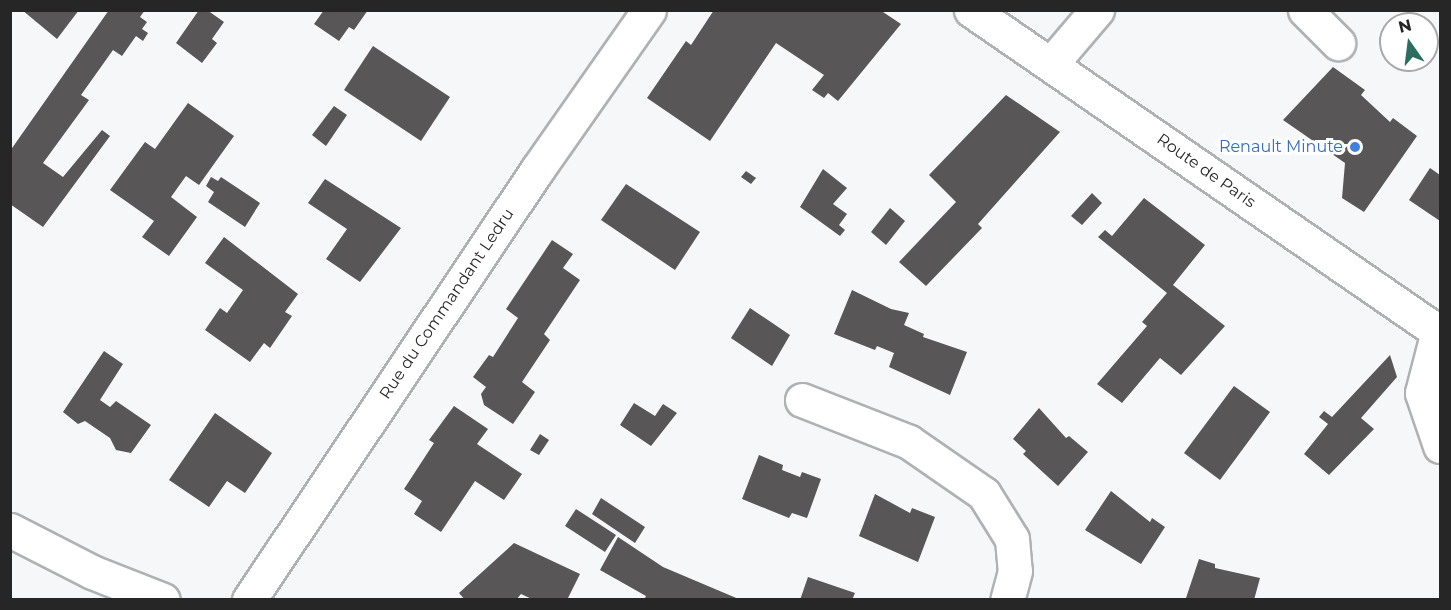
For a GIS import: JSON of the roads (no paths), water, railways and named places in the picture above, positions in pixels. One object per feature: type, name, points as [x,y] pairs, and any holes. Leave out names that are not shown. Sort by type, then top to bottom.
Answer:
[{"type":"street","name":"Rue du Commandant Ledru","points":[[249,600],[537,170],[649,10]]},
{"type":"street","name":"Route de Paris","points":[[971,10],[1439,332]]},
{"type":"street","points":[[1051,64],[1096,10]]},
{"type":"street","points":[[1305,10],[1338,43]]},
{"type":"street","points":[[1439,332],[1422,393],[1440,446]]},
{"type":"street","points":[[802,400],[909,442],[984,495],[1012,539],[1015,571],[1007,600]]},
{"type":"street","points":[[10,530],[92,572],[163,600]]},
{"type":"place","name":"Renault Minute","points":[[1355,147]]}]
